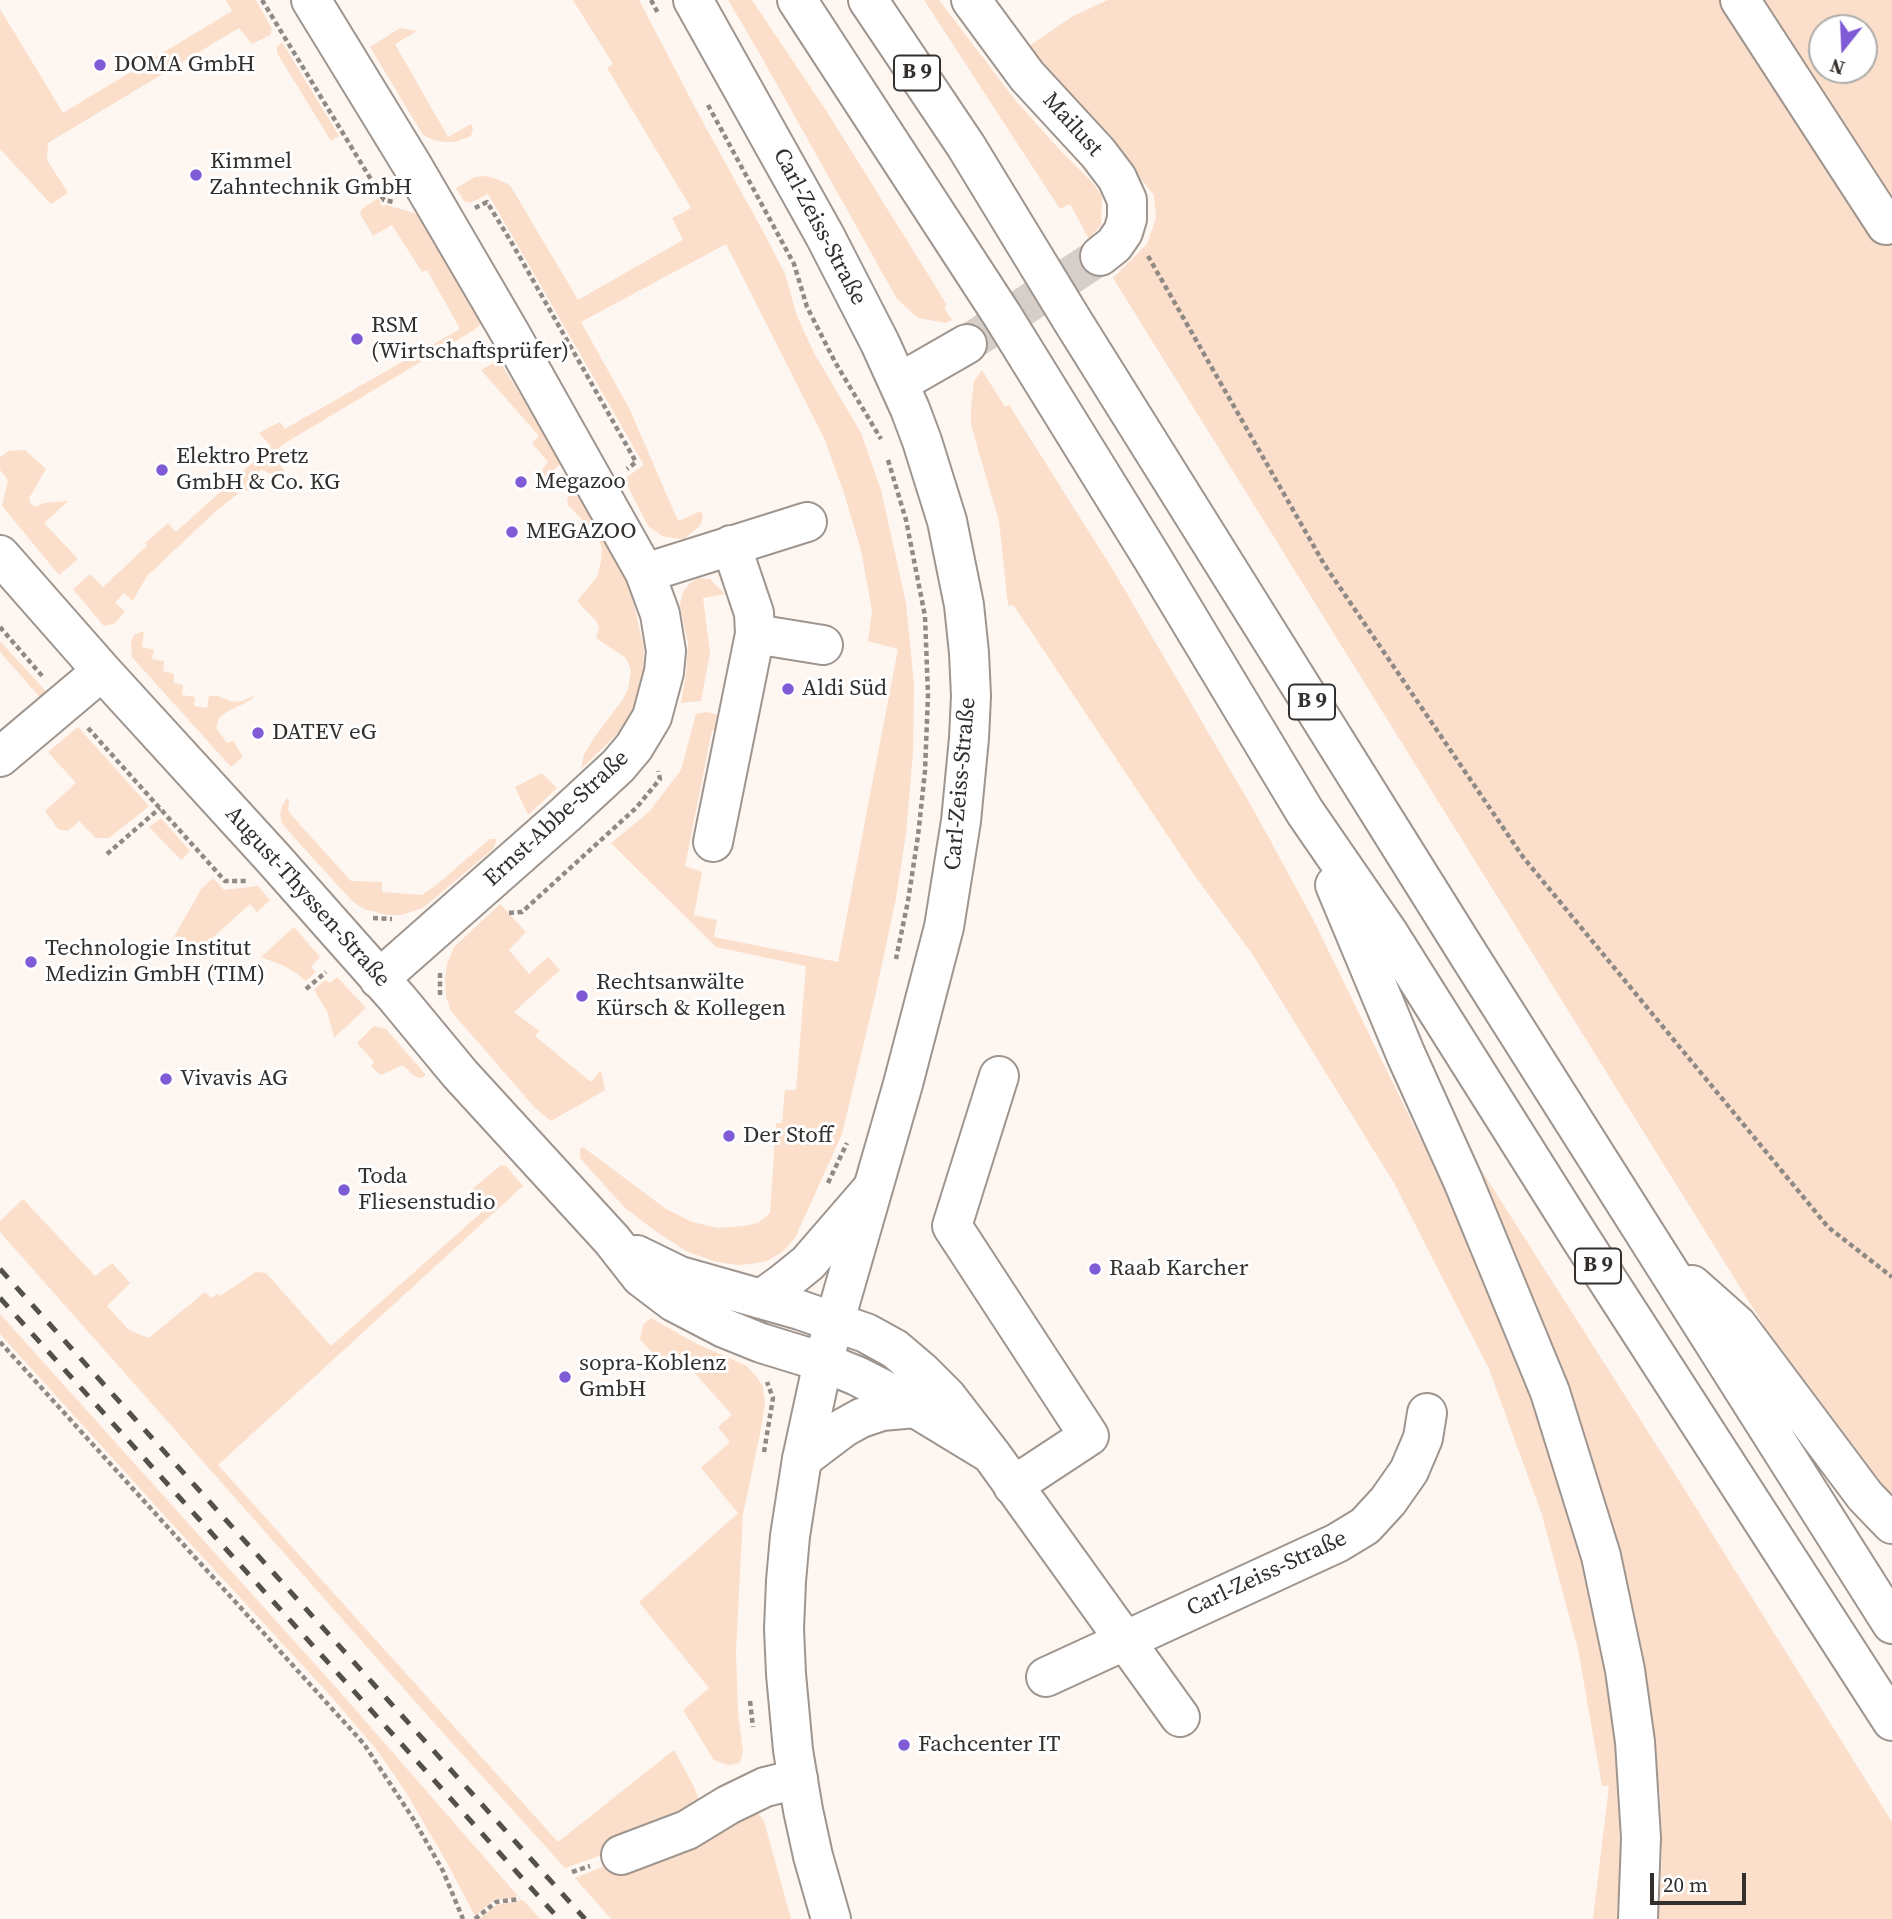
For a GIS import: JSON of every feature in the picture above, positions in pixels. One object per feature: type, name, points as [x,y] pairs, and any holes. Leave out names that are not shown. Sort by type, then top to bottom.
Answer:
[{"type":"main road","name":"Ernst-Abbe-Straße","points":[[311,0],[450,230],[645,573],[660,614],[666,651],[659,696],[652,717],[635,747],[576,806],[379,979]]},
{"type":"main road","name":"Carl-Zeiss-Straße","points":[[693,0],[825,236],[899,383],[922,441],[947,521],[964,605],[969,653],[970,710],[961,821],[944,927],[823,1362],[802,1459],[790,1536],[784,1629],[789,1712],[797,1779],[813,1856],[831,1919]]},
{"type":"main road","name":"B 9","points":[[797,0],[1009,326],[1305,812],[1389,934],[1581,1239],[1892,1721]]},
{"type":"main road","name":"B 9","points":[[868,0],[965,146],[1470,957],[1892,1624]]},
{"type":"main road","name":"Mailust","points":[[971,0],[1027,76],[1098,153],[1117,178],[1127,200],[1127,219]]},
{"type":"main road","points":[[1740,0],[1886,225],[1892,222]]},
{"type":"main road","points":[[1100,256],[1114,245],[1123,232],[1127,219]]},
{"type":"main road","points":[[899,383],[967,344]]},
{"type":"main road","points":[[645,573],[807,522]]},
{"type":"main road","points":[[713,842],[755,634],[754,613],[731,545]]},
{"type":"main road","name":"August-Thyssen-Straße","points":[[0,555],[272,857],[460,1074],[612,1240],[641,1277],[656,1290],[693,1313],[750,1339],[823,1362]]},
{"type":"main road","points":[[755,634],[824,645]]},
{"type":"main road","points":[[0,757],[102,671]]},
{"type":"main road","points":[[1305,812],[1550,1392],[1601,1556],[1625,1670],[1635,1742],[1641,1838],[1638,1919]]},
{"type":"main road","points":[[999,1076],[952,1226],[1089,1436],[1013,1486]]},
{"type":"main road","points":[[761,1299],[794,1275],[820,1250],[872,1189]]},
{"type":"main road","name":"August-Thyssen-Straße","points":[[612,1240],[663,1269],[695,1281],[834,1321]]},
{"type":"main road","points":[[1660,1256],[1737,1325],[1865,1496],[1892,1524]]},
{"type":"main road","points":[[834,1321],[881,1340],[922,1372],[947,1397],[1180,1717]]},
{"type":"main road","points":[[823,1362],[857,1376],[991,1454]]},
{"type":"main road","points":[[802,1459],[861,1418],[882,1411],[915,1408]]},
{"type":"main road","name":"Carl-Zeiss-Straße","points":[[1046,1677],[1337,1543],[1364,1526],[1388,1501],[1409,1471],[1423,1438],[1427,1413]]},
{"type":"main road","points":[[621,1855],[687,1830],[765,1787],[797,1779]]},
{"type":"path","points":[[262,0],[384,200],[397,203]]},
{"type":"path","points":[[651,0],[663,23]]},
{"type":"path","points":[[708,105],[794,264],[807,307],[835,362],[881,440]]},
{"type":"path","points":[[468,207],[475,208],[488,202],[636,462],[626,470]]},
{"type":"path","points":[[1127,219],[1324,564],[1523,858],[1828,1227],[1892,1277]]},
{"type":"path","points":[[886,453],[906,520],[925,616],[928,695],[925,771],[918,836],[894,968]]},
{"type":"path","points":[[498,914],[522,912],[595,846],[636,808],[660,779],[657,768]]},
{"type":"path","points":[[107,854],[160,808]]},
{"type":"path","points":[[362,915],[385,920],[397,919]]},
{"type":"path","points":[[443,1006],[440,996],[440,970],[444,961]]},
{"type":"path","points":[[306,989],[335,964]]},
{"type":"path","points":[[827,1186],[849,1139]]},
{"type":"path","points":[[0,1342],[364,1744],[414,1820],[443,1871],[463,1919]]},
{"type":"path","points":[[475,1919],[496,1902],[520,1899]]},
{"type":"shaded area","points":[[226,0],[256,0],[272,29],[270,35],[252,44],[239,28],[48,143],[47,160],[68,193],[51,204],[0,149],[0,9],[63,113],[232,11]]},
{"type":"shaded area","points":[[573,0],[639,0],[785,274],[797,316],[813,351],[861,433],[881,490],[906,603],[914,685],[913,752],[906,834],[896,898],[876,992],[842,1134],[795,1238],[782,1252],[767,1261],[751,1264],[716,1262],[686,1251],[654,1230],[624,1207],[580,1158],[580,1149],[583,1147],[666,1209],[692,1222],[718,1228],[758,1223],[770,1213],[776,1123],[782,1123],[785,1090],[796,1090],[806,966],[716,947],[611,843],[649,812],[681,770],[696,714],[707,712],[718,715],[723,721],[720,731],[712,730],[685,866],[702,872],[694,915],[717,920],[714,937],[838,962],[898,649],[868,641],[872,611],[861,550],[844,493],[824,438],[726,244],[581,322],[629,408],[678,521],[701,511],[703,518],[700,526],[684,539],[662,536],[648,526],[624,479],[644,465],[488,194],[470,203],[464,201],[456,188],[475,177],[487,176],[510,185],[578,300],[683,240],[672,218],[691,208],[607,68],[613,64]]},
{"type":"shaded area","points":[[728,0],[752,0],[829,115],[947,305],[944,308],[952,320],[946,323],[918,318],[897,299]]},
{"type":"shaded area","points":[[924,0],[939,0],[1016,101],[1102,196],[1101,225],[1089,239],[1070,204],[1060,209]]},
{"type":"shaded area","points":[[1108,0],[1892,0],[1892,1494],[1839,1432],[1784,1358],[1113,278],[1147,244],[1156,218],[1154,195],[1029,46],[1073,16]]},
{"type":"shaded area","points":[[400,28],[417,31],[395,44],[448,137],[471,124],[471,136],[455,142],[446,142],[423,135],[370,47]]},
{"type":"shaded area","points":[[282,42],[339,136],[331,141],[277,53],[277,47]]},
{"type":"shaded area","points":[[378,198],[382,206],[417,214],[481,324],[285,443],[273,453],[286,474],[280,478],[260,469],[254,490],[241,491],[217,510],[147,576],[133,601],[124,593],[115,603],[125,611],[115,623],[104,626],[73,589],[90,574],[103,587],[168,523],[176,532],[271,446],[259,433],[280,422],[285,429],[460,329],[427,270],[422,272],[392,225],[373,236],[360,214],[362,209]]},
{"type":"shaded area","points":[[499,360],[562,463],[545,477],[541,471],[548,462],[532,443],[539,436],[481,370]]},
{"type":"shaded area","points":[[982,370],[1005,407],[1009,405],[1113,570],[1253,809],[1313,919],[1468,1242],[1528,1391],[1590,1593],[1608,1689],[1619,1774],[1620,1879],[1617,1919],[1593,1919],[1609,1786],[1602,1786],[1578,1649],[1542,1515],[1489,1369],[1394,1183],[1253,955],[1192,872],[1014,606],[1008,605],[999,521],[971,425],[974,381]]},
{"type":"shaded area","points":[[25,450],[46,469],[29,498],[31,504],[36,507],[44,503],[68,501],[44,523],[78,559],[59,575],[2,506],[8,480],[0,470],[0,457],[9,451]]},
{"type":"shaded area","points":[[572,492],[577,492],[631,591],[644,649],[643,678],[635,706],[621,730],[581,769],[584,754],[623,699],[628,689],[631,670],[626,658],[596,638],[599,629],[597,622],[577,601],[597,577],[602,548],[597,535],[568,505],[567,498]]},
{"type":"shaded area","points":[[699,578],[710,579],[725,594],[703,598],[710,653],[701,701],[681,703],[688,644],[680,605],[683,592],[690,583]]},
{"type":"shaded area","points":[[144,631],[142,647],[154,650],[152,659],[164,661],[163,671],[174,674],[174,683],[183,685],[182,695],[195,697],[194,706],[207,708],[209,696],[218,696],[232,702],[255,695],[219,718],[216,728],[227,743],[233,741],[243,757],[231,767],[132,657],[131,642],[134,635]]},
{"type":"shaded area","points":[[0,641],[52,698],[45,703],[0,652]]},
{"type":"shaded area","points":[[78,727],[149,806],[109,838],[96,838],[79,821],[68,831],[58,829],[45,811],[76,783],[48,752]]},
{"type":"shaded area","points":[[542,773],[557,788],[528,815],[515,787]]},
{"type":"shaded area","points":[[287,798],[288,810],[292,816],[351,881],[382,882],[382,892],[422,895],[490,839],[496,839],[496,843],[493,849],[423,908],[401,915],[387,915],[364,909],[353,902],[292,835],[282,823],[280,814]]},
{"type":"shaded area","points":[[161,818],[190,851],[181,860],[149,827]]},
{"type":"shaded area","points":[[213,878],[224,890],[258,886],[270,900],[257,912],[250,904],[190,958],[172,940],[202,888]]},
{"type":"shaded area","points":[[500,904],[526,932],[509,950],[529,974],[548,957],[560,970],[514,1012],[539,1031],[535,1036],[591,1082],[600,1071],[602,1075],[605,1090],[551,1121],[535,1108],[451,1011],[446,997],[447,964],[454,947]]},
{"type":"shaded area","points":[[294,927],[320,957],[311,967],[316,972],[306,981],[284,966],[261,957]]},
{"type":"shaded area","points":[[337,977],[366,1008],[334,1038],[327,1011],[314,990],[325,980],[330,983]]},
{"type":"shaded area","points":[[374,1026],[386,1029],[426,1075],[420,1078],[414,1076],[403,1065],[381,1075],[378,1073],[371,1066],[374,1062],[357,1043]]},
{"type":"shaded area","points":[[501,1165],[506,1166],[523,1186],[218,1465],[558,1842],[674,1750],[701,1804],[675,1829],[565,1868],[0,1232],[0,1221],[23,1199],[95,1276],[112,1263],[130,1283],[107,1306],[129,1330],[149,1338],[205,1292],[211,1298],[217,1294],[220,1296],[256,1272],[266,1273],[331,1346],[482,1212],[470,1198],[471,1190]]},
{"type":"shaded area","points":[[1480,1168],[1892,1822],[1892,1919],[1659,1919],[1662,1851],[1660,1794],[1640,1651],[1621,1564],[1579,1417]]},
{"type":"shaded area","points":[[0,1314],[340,1692],[518,1896],[507,1900],[495,1899],[475,1916],[407,1794],[377,1750],[0,1334]]},
{"type":"shaded area","points":[[651,1318],[695,1343],[747,1366],[763,1387],[765,1403],[761,1429],[743,1514],[736,1651],[738,1713],[743,1751],[740,1763],[728,1765],[714,1760],[683,1710],[709,1688],[639,1602],[738,1513],[701,1468],[730,1442],[718,1427],[732,1415],[676,1352],[662,1364],[640,1339],[643,1325]]},
{"type":"shaded area","points":[[748,1808],[758,1813],[764,1821],[791,1919],[611,1919],[575,1878]]},
{"type":"shaded area","points":[[523,1900],[540,1919],[479,1919],[497,1905]]},
{"type":"tunnel","points":[[967,344],[1100,256]]},
{"type":"railway","points":[[0,1269],[585,1919]]},
{"type":"railway","points":[[0,1298],[559,1919]]},
{"type":"place","name":"DOMA GmbH","points":[[100,65]]},
{"type":"place","name":"Kimmel Zahntechnik GmbH","points":[[196,175]]},
{"type":"place","name":"RSM (Wirtschaftsprüfer)","points":[[357,339]]},
{"type":"place","name":"Elektro Pretz GmbH & Co. KG","points":[[162,470]]},
{"type":"place","name":"Megazoo","points":[[521,482]]},
{"type":"place","name":"MEGAZOO","points":[[512,532]]},
{"type":"place","name":"Aldi Süd","points":[[788,689]]},
{"type":"place","name":"DATEV eG","points":[[258,733]]},
{"type":"place","name":"Technologie Institut Medizin GmbH (TIM)","points":[[31,962]]},
{"type":"place","name":"Rechtsanwälte Kürsch & Kollegen","points":[[582,996]]},
{"type":"place","name":"Vivavis AG","points":[[166,1079]]},
{"type":"place","name":"Der Stoff","points":[[729,1136]]},
{"type":"place","name":"Toda Fliesenstudio","points":[[344,1190]]},
{"type":"place","name":"Raab Karcher","points":[[1095,1269]]},
{"type":"place","name":"sopra-Koblenz GmbH","points":[[565,1377]]},
{"type":"place","name":"Fachcenter IT","points":[[904,1745]]}]
